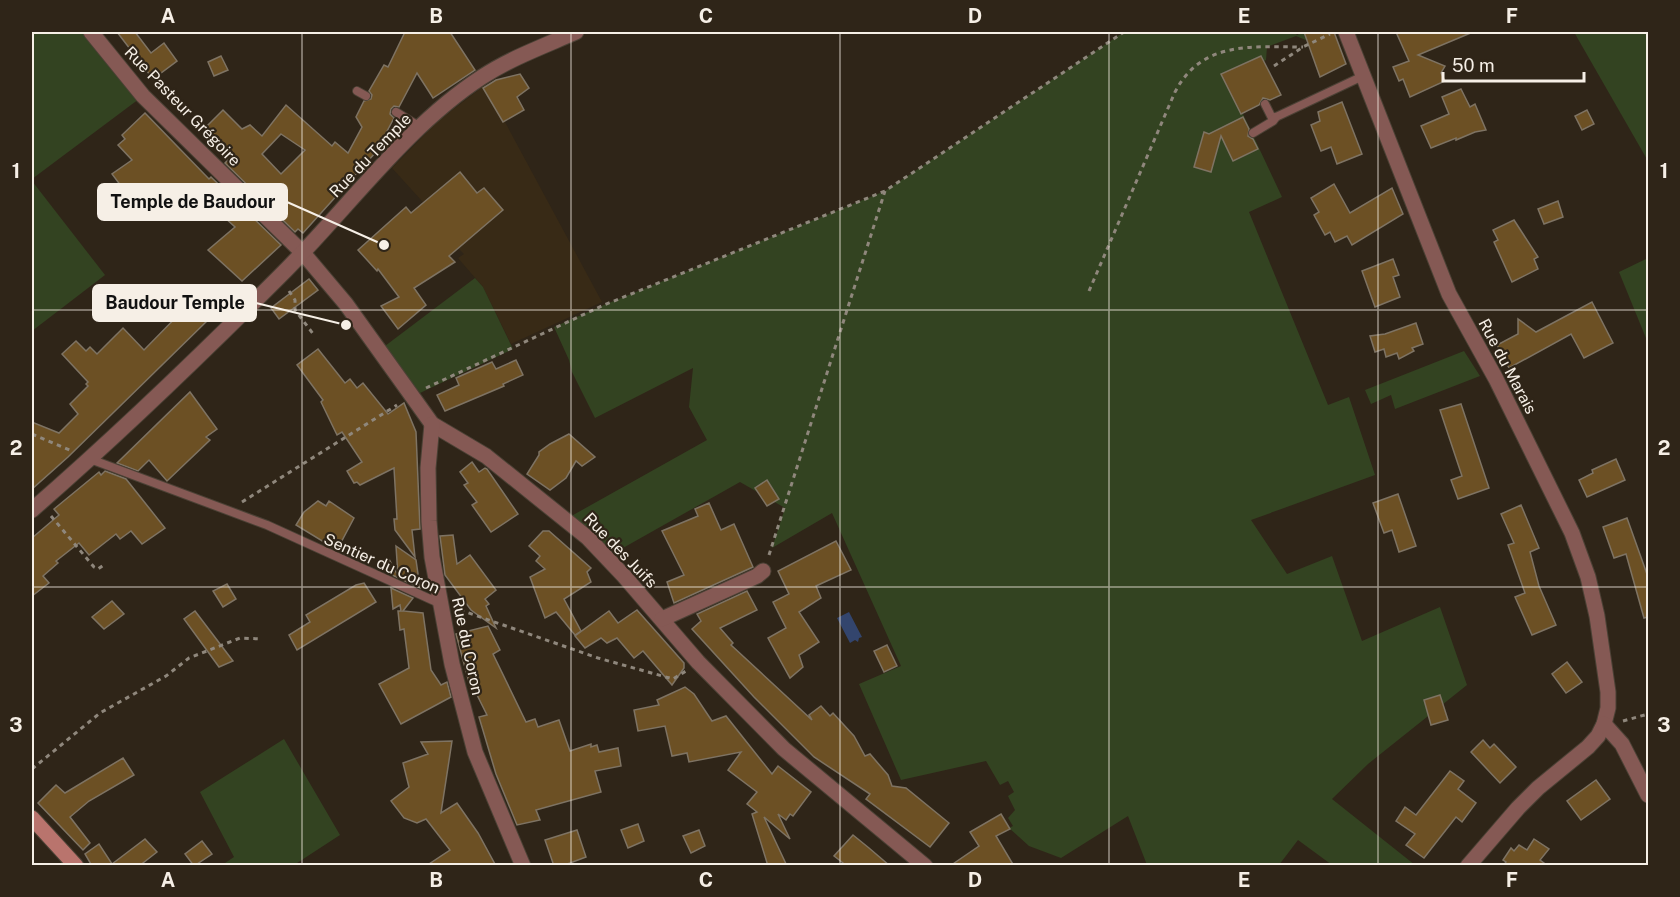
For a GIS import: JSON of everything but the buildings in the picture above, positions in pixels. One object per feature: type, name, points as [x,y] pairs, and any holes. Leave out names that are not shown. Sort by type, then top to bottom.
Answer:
[{"type":"main road","points":[[32,818],[76,866]]},
{"type":"street","name":"Rue Pasteur Grégoire","points":[[92,32],[104,50],[143,96],[303,253]]},
{"type":"street","name":"Rue du Temple","points":[[36,506],[90,459],[279,278],[420,128],[456,95],[481,77],[512,60],[576,32]]},
{"type":"street","name":"Rue du Marais","points":[[1346,32],[1449,294],[1496,379],[1572,532],[1581,555],[1597,616],[1608,692],[1608,708],[1604,724],[1588,747],[1538,788],[1468,866]]},
{"type":"street","name":"Rue des Juifs","points":[[303,253],[346,304],[432,424],[486,456],[581,531],[624,576],[698,662],[784,749],[925,866]]},
{"type":"street","name":"Rue du Coron","points":[[432,424],[428,468],[429,521],[432,557],[452,664],[475,752],[523,866]]},
{"type":"street","points":[[662,620],[764,571]]},
{"type":"street","points":[[1604,724],[1622,744],[1648,795]]},
{"type":"lane","points":[[1253,133],[1276,117],[1363,76]]},
{"type":"lane","points":[[357,91],[366,96]]},
{"type":"lane","points":[[1265,104],[1270,116],[1276,117]]},
{"type":"lane","points":[[396,112],[420,128]]},
{"type":"lane","name":"Sentier du Coron","points":[[90,459],[230,510],[441,604]]},
{"type":"path","points":[[230,510],[412,395],[489,357],[604,304],[885,191],[1124,32]]},
{"type":"path","points":[[1274,66],[1303,47],[1334,32]]},
{"type":"path","points":[[1089,291],[1175,92],[1189,71],[1214,55],[1229,49],[1303,47]]},
{"type":"path","points":[[764,571],[885,191]]},
{"type":"path","points":[[279,278],[296,300],[295,310],[314,335]]},
{"type":"path","points":[[32,434],[90,459]]},
{"type":"path","points":[[36,506],[94,567],[98,569],[105,564]]},
{"type":"path","name":"Sentier du Coron","points":[[441,604],[598,658],[673,679],[698,662]]},
{"type":"path","points":[[32,769],[100,713],[166,676],[189,658],[240,638],[262,639]]},
{"type":"path","points":[[1604,724],[1626,721],[1648,714]]},
{"type":"shaded area","points":[[485,85],[602,302],[511,344],[483,287],[458,258],[464,254],[456,246],[460,243],[392,168],[438,121]]},
{"type":"green space","points":[[32,32],[91,32],[143,96],[32,179]]},
{"type":"green space","points":[[1124,32],[1294,32],[1297,35],[1303,32],[1326,32],[1308,41],[1296,36],[1267,47],[1266,60],[1227,80],[1282,197],[1249,212],[1328,405],[1349,397],[1375,475],[1251,520],[1287,574],[1332,556],[1362,641],[1440,607],[1467,685],[1368,764],[1332,799],[1415,865],[1332,865],[1298,840],[1279,865],[1147,865],[1128,816],[1061,858],[1029,846],[1009,828],[1013,826],[1008,818],[1015,810],[1008,796],[1014,792],[1008,781],[1000,785],[986,761],[901,780],[859,684],[901,666],[832,513],[772,548],[785,508],[740,482],[607,557],[566,519],[707,440],[689,407],[693,368],[595,418],[572,372],[554,327],[885,191]]},
{"type":"green space","points":[[1574,32],[1648,32],[1648,161]]},
{"type":"green space","points":[[32,181],[105,275],[32,331]]},
{"type":"green space","points":[[1648,258],[1648,343],[1619,272]]},
{"type":"green space","points":[[475,278],[483,287],[513,349],[420,393],[385,346]]},
{"type":"green space","points":[[1464,351],[1480,376],[1395,409],[1391,395],[1371,404],[1365,390]]},
{"type":"green space","points":[[284,739],[340,835],[294,865],[222,865],[234,857],[200,792]]},
{"type":"water","points":[[849,612],[862,637],[858,642],[855,640],[850,643],[837,618]]},
{"type":"place","name":"Temple de Baudour","points":[[384,245]]},
{"type":"place","name":"Baudour Temple","points":[[346,325]]}]
